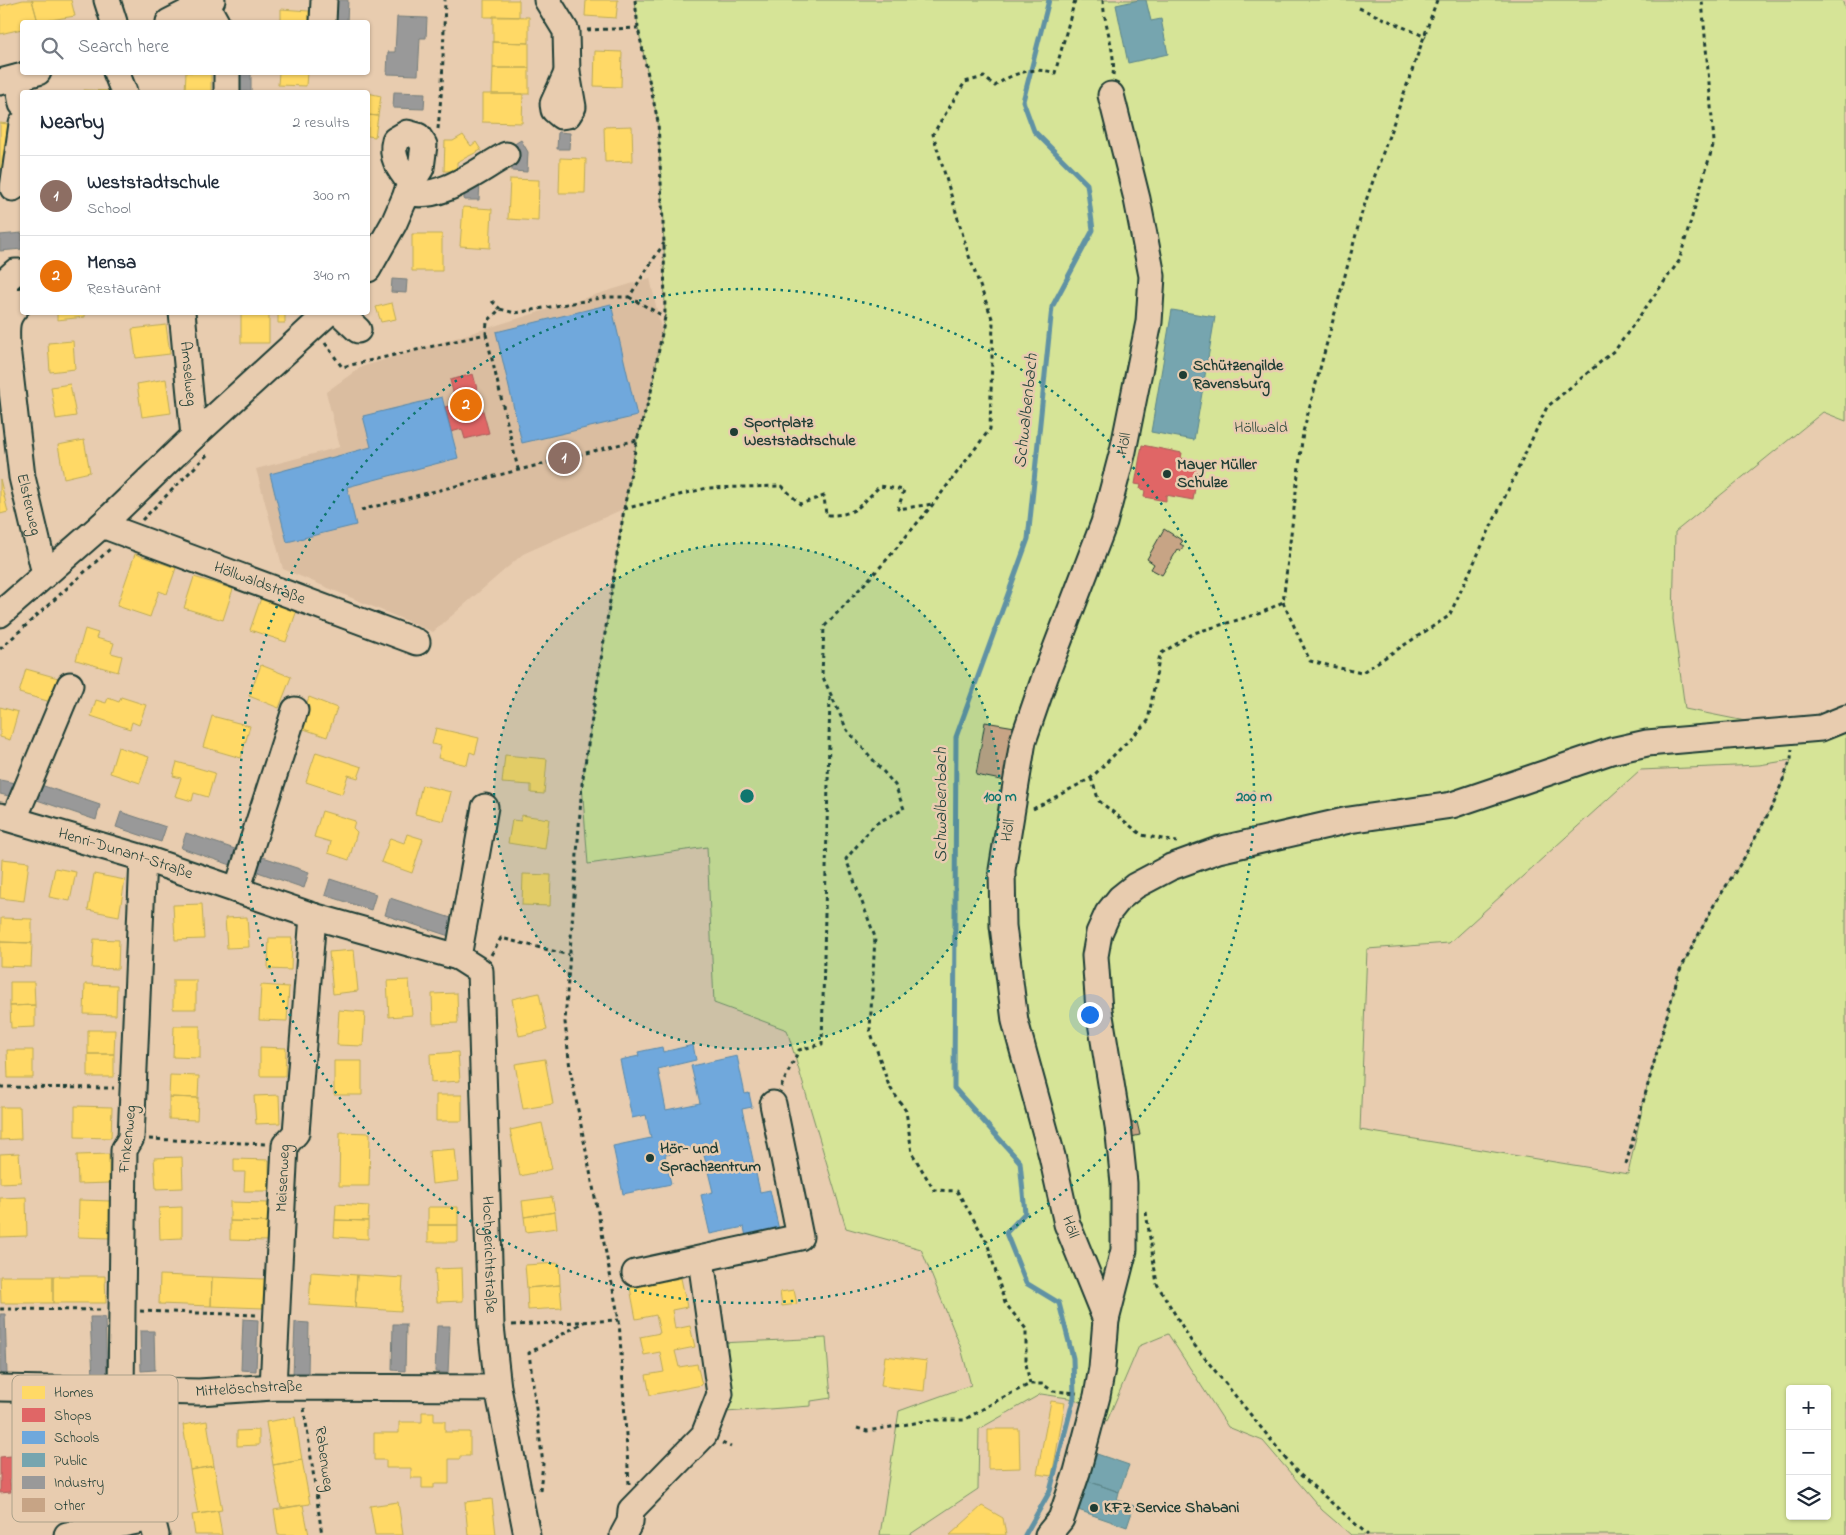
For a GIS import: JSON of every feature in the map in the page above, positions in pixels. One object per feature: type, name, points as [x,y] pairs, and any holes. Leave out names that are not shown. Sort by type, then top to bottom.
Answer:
[{"type":"street","points":[[107,0],[113,20]]},
{"type":"street","points":[[323,20],[324,0]]},
{"type":"street","points":[[547,0],[566,31],[567,72]]},
{"type":"street","points":[[176,20],[212,9]]},
{"type":"street","points":[[117,75],[123,90]]},
{"type":"street","points":[[227,75],[227,90]]},
{"type":"street","points":[[19,77],[20,90]]},
{"type":"street","name":"Höll","points":[[1048,1535],[1061,1519],[1077,1472],[1100,1377],[1106,1320],[1067,1224],[1052,1156],[1015,1021],[1003,926],[1002,870],[1023,741],[1045,677],[1104,523],[1123,451],[1149,322],[1152,276],[1137,199],[1111,95]]},
{"type":"street","points":[[13,188],[20,138]]},
{"type":"street","points":[[370,265],[394,223],[409,188],[419,196],[446,188],[506,155]]},
{"type":"street","name":"Elsterweg","points":[[20,272],[15,272],[5,281],[4,293],[16,307],[6,325],[6,347],[22,477],[44,574]]},
{"type":"street","name":"Amselweg","points":[[182,315],[194,436]]},
{"type":"street","points":[[0,614],[102,525],[194,436],[326,315]]},
{"type":"street","points":[[342,315],[358,330]]},
{"type":"street","name":"Höllwaldstraße","points":[[102,525],[417,642]]},
{"type":"street","name":"Henri-Dunant-Straße","points":[[70,685],[7,818],[144,858],[313,916],[458,957],[480,971]]},
{"type":"street","points":[[237,890],[295,710]]},
{"type":"street","points":[[1106,1320],[1124,1250],[1124,1183],[1118,1126],[1099,1010],[1095,956],[1099,932],[1108,913],[1120,898],[1135,886],[1171,866],[1218,850],[1349,820],[1452,804],[1611,751],[1647,743],[1821,728],[1846,718]]},
{"type":"street","points":[[458,957],[485,807]]},
{"type":"street","name":"Finkenweg","points":[[127,1375],[124,1150],[131,1138],[144,858]]},
{"type":"street","name":"Meisenweg","points":[[272,1387],[285,1145],[296,1133],[313,916]]},
{"type":"street","name":"Hochgerichtstraße","points":[[480,971],[491,1326],[498,1388],[527,1535]]},
{"type":"street","points":[[635,1273],[800,1237],[772,1104]]},
{"type":"street","points":[[624,1535],[630,1522],[631,1510],[704,1435],[720,1394],[701,1260]]},
{"type":"street","name":"Mittelöschstraße","points":[[178,1391],[199,1392],[272,1387],[498,1388]]},
{"type":"street","points":[[67,1535],[154,1527]]},
{"type":"path","points":[[631,1510],[618,1320],[570,1069],[565,1022],[582,784],[624,509],[637,440],[651,392],[665,317],[664,243],[658,122],[638,28],[636,0]]},
{"type":"path","points":[[1030,1384],[1026,1364],[1026,1329],[1005,1304],[988,1242],[957,1191],[934,1190],[912,1153],[906,1111],[890,1086],[870,1030],[875,937],[846,859],[875,824],[904,809],[895,785],[847,730],[822,675],[824,627],[883,564],[934,503],[990,429],[993,322],[969,256],[933,134],[965,82],[984,77],[995,86],[1007,77],[1044,69],[1055,73],[1075,0]]},
{"type":"path","points":[[1103,0],[1104,15],[1115,60],[1111,95]]},
{"type":"path","points":[[1437,0],[1426,37],[1362,212],[1303,432],[1283,602],[1310,662],[1361,672],[1450,616],[1547,407],[1616,349],[1679,261],[1714,142],[1702,0]]},
{"type":"path","points":[[1359,8],[1426,37]]},
{"type":"path","points":[[566,31],[638,28]]},
{"type":"path","points":[[629,297],[664,243]]},
{"type":"path","points":[[492,301],[500,308],[516,313],[607,297],[629,297],[665,317]]},
{"type":"path","points":[[500,308],[487,322],[486,334],[518,470]]},
{"type":"path","points":[[322,340],[342,367],[486,334]]},
{"type":"path","points":[[361,510],[637,440]]},
{"type":"path","points":[[624,509],[707,488],[782,486],[800,504],[824,496],[826,515],[844,516],[852,513],[880,486],[904,490],[898,509],[934,503]]},
{"type":"path","points":[[1009,822],[1091,778],[1148,722],[1160,654],[1194,634],[1261,613],[1283,602]]},
{"type":"path","points":[[772,1104],[799,1050],[822,1044],[830,692]]},
{"type":"path","points":[[1626,1164],[1679,972],[1714,905],[1774,803],[1791,759],[1795,731]]},
{"type":"path","points":[[1091,778],[1099,801],[1142,835],[1180,843]]},
{"type":"path","points":[[480,971],[501,938],[569,955]]},
{"type":"path","points":[[0,1087],[132,1088]]},
{"type":"path","points":[[131,1138],[285,1145]]},
{"type":"path","points":[[1146,1208],[1157,1284],[1192,1341],[1297,1472],[1368,1535]]},
{"type":"path","points":[[491,1326],[618,1320]]},
{"type":"path","points":[[540,1494],[543,1464],[529,1353],[532,1349],[584,1322]]},
{"type":"path","points":[[857,1428],[867,1430],[932,1420],[964,1420],[1030,1384],[1042,1384],[1053,1391],[1082,1393]]},
{"type":"path","name":"Rabenweg","points":[[302,1388],[322,1535]]},
{"type":"shaded area","points":[[650,278],[671,376],[663,491],[523,554],[433,632],[283,569],[256,469],[340,447],[326,392],[361,367]]},
{"type":"green space","name":"Höllwald","points":[[635,0],[1842,0],[1846,11],[1846,421],[1823,412],[1675,532],[1673,619],[1685,709],[1795,731],[1846,718],[1846,1535],[1351,1535],[1322,1510],[1263,1441],[1228,1427],[1168,1334],[1139,1346],[1107,1421],[1075,1399],[1041,1394],[979,1429],[978,1489],[909,1535],[880,1535],[899,1411],[971,1385],[961,1348],[921,1249],[846,1228],[787,1030],[714,1003],[707,847],[588,864],[582,784],[624,509],[637,440],[651,392],[665,317],[664,243],[658,122],[638,28]],"holes":[[[1791,760],[1774,803],[1746,855],[1714,905],[1679,972],[1646,1091],[1628,1174],[1360,1130],[1367,949],[1449,943],[1640,770],[1759,765]]]},
{"type":"green space","points":[[826,1338],[831,1398],[811,1401],[811,1406],[726,1412],[720,1343]]},
{"type":"building: Homes","points":[[23,0],[32,0],[37,20],[20,20],[20,29],[0,34],[0,6]]},
{"type":"building: Homes","points":[[32,0],[71,0],[75,16],[37,20]]},
{"type":"building: Homes","points":[[484,0],[519,0],[519,17],[484,17]]},
{"type":"building: Homes","points":[[586,0],[618,0],[616,18],[585,16]]},
{"type":"building: Homes","points":[[281,9],[309,11],[309,20],[281,20]]},
{"type":"building: Homes","points":[[493,16],[529,17],[529,43],[493,42]]},
{"type":"building: Homes","points":[[493,42],[529,43],[529,68],[493,68]]},
{"type":"building: Homes","points":[[595,51],[622,52],[621,87],[594,86]]},
{"type":"building: Homes","points":[[493,68],[529,68],[529,94],[492,94]]},
{"type":"building: Homes","points":[[186,75],[211,75],[211,90],[185,90]]},
{"type":"building: Homes","points":[[279,75],[307,75],[306,86],[278,85]]},
{"type":"building: Homes","points":[[370,93],[381,96],[378,116],[370,115]]},
{"type":"building: Homes","points":[[482,94],[523,94],[522,123],[482,122]]},
{"type":"building: Homes","points":[[370,115],[378,116],[375,137],[370,136]]},
{"type":"building: Homes","points":[[0,123],[8,124],[2,168],[0,168]]},
{"type":"building: Homes","points":[[632,126],[633,161],[605,162],[604,127]]},
{"type":"building: Homes","points":[[463,135],[471,146],[476,142],[481,150],[457,162],[457,171],[444,171],[445,141],[453,141]]},
{"type":"building: Homes","points":[[560,158],[586,159],[585,193],[559,193]]},
{"type":"building: Homes","points":[[510,179],[539,180],[538,221],[508,219]]},
{"type":"building: Homes","points":[[463,207],[492,209],[490,248],[460,246]]},
{"type":"building: Homes","points":[[412,234],[442,234],[442,271],[412,271]]},
{"type":"building: Homes","points":[[392,303],[396,319],[381,322],[376,307]]},
{"type":"building: Homes","points":[[57,315],[85,315],[85,317],[57,320]]},
{"type":"building: Homes","points":[[241,315],[269,315],[269,343],[241,343]]},
{"type":"building: Homes","points":[[278,315],[285,315],[285,323],[278,323]]},
{"type":"building: Homes","points":[[166,325],[170,354],[136,358],[132,329]]},
{"type":"building: Homes","points":[[73,341],[75,369],[50,372],[48,343]]},
{"type":"building: Homes","points":[[166,379],[171,413],[142,417],[137,384]]},
{"type":"building: Homes","points":[[70,384],[76,416],[56,419],[51,387]]},
{"type":"building: Homes","points":[[84,440],[90,472],[64,478],[58,445]]},
{"type":"building: Homes","points":[[0,479],[8,512],[0,514]]},
{"type":"building: Homes","points":[[135,554],[176,568],[167,594],[159,591],[150,617],[117,606]]},
{"type":"building: Homes","points":[[194,577],[233,589],[223,620],[184,608]]},
{"type":"building: Homes","points":[[261,598],[297,610],[286,642],[250,630]]},
{"type":"building: Homes","points":[[85,629],[98,633],[96,638],[114,643],[111,653],[122,656],[118,672],[76,660]]},
{"type":"building: Homes","points":[[261,665],[291,677],[279,708],[249,696]]},
{"type":"building: Homes","points":[[26,669],[58,678],[51,702],[19,693]]},
{"type":"building: Homes","points":[[121,697],[146,705],[139,725],[132,722],[130,729],[91,716],[96,700],[106,703],[108,698],[119,702]]},
{"type":"building: Homes","points":[[309,697],[337,708],[327,737],[298,727]]},
{"type":"building: Homes","points":[[0,707],[18,712],[10,740],[0,737]]},
{"type":"building: Homes","points":[[212,716],[250,726],[241,758],[203,747]]},
{"type":"building: Homes","points":[[436,728],[479,738],[475,754],[470,752],[467,765],[438,758],[441,746],[432,744]]},
{"type":"building: Homes","points":[[118,747],[149,757],[140,783],[110,773]]},
{"type":"building: Homes","points":[[316,752],[362,767],[358,778],[348,775],[342,794],[306,782]]},
{"type":"building: Homes","points":[[505,755],[547,759],[544,794],[531,793],[531,785],[502,783]]},
{"type":"building: Homes","points":[[177,762],[215,773],[208,797],[194,793],[192,801],[175,796],[181,778],[173,776]]},
{"type":"building: Homes","points":[[422,785],[451,792],[444,821],[415,814]]},
{"type":"building: Homes","points":[[322,811],[355,821],[353,828],[357,832],[349,860],[328,853],[331,842],[314,837]]},
{"type":"building: Homes","points":[[521,815],[549,819],[545,849],[508,843],[512,820],[521,821]]},
{"type":"building: Homes","points":[[407,834],[423,839],[412,873],[381,862],[390,838],[404,843]]},
{"type":"building: Homes","points":[[2,859],[29,862],[24,901],[0,898]]},
{"type":"building: Homes","points":[[55,868],[76,872],[70,901],[49,897]]},
{"type":"building: Homes","points":[[94,874],[125,880],[119,916],[88,910]]},
{"type":"building: Homes","points":[[523,874],[551,875],[550,906],[522,905]]},
{"type":"building: Homes","points":[[202,904],[204,939],[175,940],[173,905]]},
{"type":"building: Homes","points":[[247,917],[249,947],[227,948],[225,918]]},
{"type":"building: Homes","points":[[1,918],[32,919],[32,943],[0,942]]},
{"type":"building: Homes","points":[[269,938],[292,938],[291,970],[268,969]]},
{"type":"building: Homes","points":[[94,939],[119,940],[118,969],[92,968]]},
{"type":"building: Homes","points":[[0,942],[32,943],[31,967],[0,966]]},
{"type":"building: Homes","points":[[354,950],[358,991],[333,994],[329,952]]},
{"type":"building: Homes","points":[[173,980],[196,980],[196,1009],[173,1009]]},
{"type":"building: Homes","points":[[409,980],[412,1015],[389,1017],[387,981]]},
{"type":"building: Homes","points":[[10,982],[34,982],[35,1005],[10,1006]]},
{"type":"building: Homes","points":[[85,984],[117,985],[116,1015],[84,1014]]},
{"type":"building: Homes","points":[[261,985],[289,987],[287,1021],[259,1020]]},
{"type":"building: Homes","points":[[457,993],[458,1023],[433,1024],[432,994]]},
{"type":"building: Homes","points":[[539,993],[547,1030],[519,1036],[512,999]]},
{"type":"building: Homes","points":[[35,1005],[35,1027],[11,1028],[10,1006]]},
{"type":"building: Homes","points":[[339,1010],[365,1012],[363,1046],[337,1045]]},
{"type":"building: Homes","points":[[174,1026],[200,1026],[200,1058],[173,1057]]},
{"type":"building: Homes","points":[[88,1030],[115,1030],[114,1054],[88,1054]]},
{"type":"building: Homes","points":[[260,1047],[286,1048],[285,1076],[260,1076]]},
{"type":"building: Homes","points":[[7,1050],[33,1050],[33,1078],[8,1078]]},
{"type":"building: Homes","points":[[458,1052],[460,1081],[431,1083],[430,1054]]},
{"type":"building: Homes","points":[[88,1054],[114,1054],[114,1077],[88,1077]]},
{"type":"building: Homes","points":[[545,1059],[553,1104],[523,1109],[515,1064]]},
{"type":"building: Homes","points":[[334,1061],[362,1061],[362,1095],[334,1095]]},
{"type":"building: Homes","points":[[170,1075],[199,1076],[198,1098],[169,1097]]},
{"type":"building: Homes","points":[[279,1095],[280,1123],[256,1124],[254,1096]]},
{"type":"building: Homes","points":[[436,1095],[462,1095],[462,1121],[436,1121]]},
{"type":"building: Homes","points":[[169,1097],[198,1098],[197,1120],[169,1119]]},
{"type":"building: Homes","points":[[75,1106],[112,1107],[111,1138],[75,1137]]},
{"type":"building: Homes","points":[[0,1107],[20,1107],[21,1139],[0,1140]]},
{"type":"building: Homes","points":[[542,1123],[552,1169],[520,1176],[510,1130]]},
{"type":"building: Homes","points":[[340,1132],[370,1133],[369,1186],[339,1186]]},
{"type":"building: Homes","points":[[455,1149],[458,1181],[432,1184],[429,1151]]},
{"type":"building: Homes","points":[[19,1153],[21,1182],[0,1183],[0,1154]]},
{"type":"building: Homes","points":[[109,1154],[109,1183],[78,1184],[77,1155]]},
{"type":"building: Homes","points":[[182,1157],[183,1188],[156,1189],[154,1158]]},
{"type":"building: Homes","points":[[234,1159],[269,1160],[269,1191],[244,1191],[245,1172],[234,1172]]},
{"type":"building: Homes","points":[[26,1197],[27,1236],[0,1237],[0,1198]]},
{"type":"building: Homes","points":[[552,1197],[555,1212],[524,1217],[522,1201]]},
{"type":"building: Homes","points":[[79,1200],[111,1201],[110,1238],[78,1237]]},
{"type":"building: Homes","points":[[230,1202],[268,1203],[268,1222],[230,1221]]},
{"type":"building: Homes","points":[[336,1204],[369,1206],[368,1221],[335,1220]]},
{"type":"building: Homes","points":[[182,1207],[182,1238],[160,1239],[159,1208]]},
{"type":"building: Homes","points":[[428,1207],[458,1207],[458,1225],[428,1225]]},
{"type":"building: Homes","points":[[555,1212],[557,1228],[526,1232],[524,1217]]},
{"type":"building: Homes","points":[[335,1220],[368,1221],[368,1239],[334,1237]]},
{"type":"building: Homes","points":[[230,1221],[268,1222],[268,1241],[230,1240]]},
{"type":"building: Homes","points":[[428,1225],[458,1225],[458,1242],[428,1242]]},
{"type":"building: Homes","points":[[559,1263],[560,1285],[527,1288],[525,1265]]},
{"type":"building: Homes","points":[[462,1268],[463,1301],[437,1302],[435,1269]]},
{"type":"building: Homes","points":[[311,1272],[357,1275],[355,1308],[309,1305]]},
{"type":"building: Homes","points":[[663,1273],[665,1281],[681,1278],[687,1307],[672,1310],[675,1329],[690,1326],[695,1347],[675,1351],[679,1367],[697,1364],[702,1385],[650,1395],[646,1375],[664,1372],[660,1352],[644,1355],[640,1337],[660,1333],[656,1315],[636,1319],[630,1288],[650,1283],[648,1276]]},
{"type":"building: Homes","points":[[160,1275],[212,1277],[211,1306],[159,1304]]},
{"type":"building: Homes","points":[[357,1275],[403,1278],[401,1311],[355,1308]]},
{"type":"building: Homes","points":[[0,1276],[53,1276],[53,1303],[1,1303]]},
{"type":"building: Homes","points":[[53,1276],[105,1276],[106,1303],[53,1303]]},
{"type":"building: Homes","points":[[212,1277],[264,1279],[263,1308],[211,1306]]},
{"type":"building: Homes","points":[[560,1285],[562,1308],[528,1310],[527,1288]]},
{"type":"building: Homes","points":[[794,1290],[797,1304],[782,1306],[780,1292]]},
{"type":"building: Homes","points":[[885,1356],[927,1361],[924,1391],[881,1386]]},
{"type":"building: Homes","points":[[1051,1401],[1065,1403],[1052,1476],[1037,1474]]},
{"type":"building: Homes","points":[[422,1412],[434,1412],[434,1421],[445,1421],[445,1432],[470,1432],[470,1456],[460,1456],[460,1459],[449,1459],[449,1484],[434,1484],[434,1488],[422,1488],[422,1478],[411,1478],[411,1468],[386,1468],[386,1460],[374,1460],[374,1433],[399,1433],[399,1422],[422,1422]]},
{"type":"building: Homes","points":[[295,1417],[302,1460],[273,1465],[266,1422]]},
{"type":"building: Homes","points":[[207,1421],[214,1466],[190,1470],[183,1425]]},
{"type":"building: Homes","points":[[988,1429],[1019,1429],[1020,1468],[988,1469]]},
{"type":"building: Homes","points":[[259,1430],[259,1445],[237,1446],[237,1431]]},
{"type":"building: Homes","points":[[302,1460],[310,1504],[281,1508],[273,1465]]},
{"type":"building: Homes","points":[[214,1466],[222,1510],[198,1514],[190,1470]]},
{"type":"building: Homes","points":[[492,1499],[496,1535],[468,1535],[465,1502]]},
{"type":"building: Homes","points":[[398,1502],[403,1535],[375,1535],[370,1506]]},
{"type":"building: Homes","points":[[303,1505],[309,1535],[278,1535],[274,1510]]},
{"type":"building: Homes","points":[[982,1506],[1003,1518],[1006,1535],[950,1535]]},
{"type":"building: Homes","points":[[218,1511],[222,1535],[195,1535],[192,1515]]},
{"type":"building: Shops","points":[[473,374],[489,433],[465,439],[462,429],[451,432],[445,407],[456,404],[450,380]]},
{"type":"building: Shops","name":"Mayer Müller Schulze","points":[[1142,445],[1182,453],[1181,458],[1184,459],[1184,462],[1199,465],[1193,500],[1166,495],[1166,501],[1144,497],[1145,490],[1140,489],[1141,485],[1135,484]]},
{"type":"building: Shops","points":[[12,1456],[11,1492],[0,1493],[0,1457]]},
{"type":"building: Schools","points":[[611,304],[637,416],[522,443],[496,332]]},
{"type":"building: Schools","points":[[442,397],[458,458],[347,487],[356,525],[287,542],[270,474],[371,447],[363,416]]},
{"type":"building: Schools","points":[[693,1045],[696,1060],[658,1069],[666,1110],[700,1103],[691,1066],[737,1056],[745,1094],[749,1093],[752,1107],[742,1109],[760,1192],[770,1190],[779,1230],[746,1237],[744,1227],[710,1234],[701,1195],[713,1192],[702,1147],[665,1155],[671,1184],[623,1194],[613,1146],[651,1138],[646,1115],[632,1118],[620,1060],[639,1056],[638,1052],[662,1047],[663,1052]]},
{"type":"building: Public","points":[[1146,0],[1151,21],[1161,19],[1168,54],[1128,63],[1116,5]]},
{"type":"building: Public","name":"Schützengilde Ravensburg","points":[[1172,310],[1215,317],[1194,440],[1151,432]]},
{"type":"building: Public","points":[[1097,1454],[1129,1465],[1119,1492],[1088,1481]]},
{"type":"building: Public","points":[[1088,1481],[1119,1492],[1117,1500],[1134,1506],[1127,1527],[1078,1510]]},
{"type":"building: Industry","points":[[332,0],[348,0],[347,20],[331,20]]},
{"type":"building: Industry","points":[[397,17],[427,18],[426,38],[420,38],[418,75],[387,74],[388,52],[395,52]]},
{"type":"building: Industry","points":[[237,75],[251,75],[251,90],[237,90]]},
{"type":"building: Industry","points":[[394,92],[425,93],[424,109],[393,108]]},
{"type":"building: Industry","points":[[558,132],[570,133],[569,149],[557,149]]},
{"type":"building: Industry","points":[[521,140],[528,152],[527,172],[512,171],[512,155],[508,148]]},
{"type":"building: Industry","points":[[464,183],[480,183],[479,200],[464,200]]},
{"type":"building: Industry","points":[[20,233],[20,249],[0,251],[0,235]]},
{"type":"building: Industry","points":[[392,279],[407,280],[406,293],[391,292]]},
{"type":"building: Industry","points":[[0,780],[15,783],[13,797],[0,794]]},
{"type":"building: Industry","points":[[41,785],[100,805],[96,820],[37,800]]},
{"type":"building: Industry","points":[[121,812],[166,827],[161,842],[116,827]]},
{"type":"building: Industry","points":[[186,833],[235,849],[231,865],[181,848]]},
{"type":"building: Industry","points":[[260,856],[309,872],[304,888],[255,871]]},
{"type":"building: Industry","points":[[330,879],[376,894],[371,910],[325,895]]},
{"type":"building: Industry","points":[[390,898],[454,919],[449,936],[385,915]]},
{"type":"building: Industry","points":[[0,1314],[5,1314],[7,1374],[0,1374]]},
{"type":"building: Industry","points":[[90,1317],[105,1317],[107,1375],[93,1375]]},
{"type":"building: Industry","points":[[243,1319],[258,1320],[256,1371],[241,1370]]},
{"type":"building: Industry","points":[[295,1322],[309,1323],[308,1375],[293,1375]]},
{"type":"building: Industry","points":[[393,1324],[406,1324],[405,1371],[392,1370]]},
{"type":"building: Industry","points":[[437,1326],[450,1326],[448,1373],[435,1372]]},
{"type":"building: Industry","points":[[140,1331],[154,1331],[155,1370],[141,1371]]},
{"type":"building: Other","points":[[1164,529],[1183,541],[1180,544],[1184,546],[1181,551],[1178,549],[1162,575],[1151,569],[1154,564],[1147,559]]},
{"type":"building: Other","points":[[985,722],[1015,727],[1006,781],[976,775]]},
{"type":"building: Other","points":[[1137,1122],[1140,1135],[1131,1137],[1128,1124]]},
{"type":"waterway","name":"Schwalbenbach","points":[[1025,1535],[1050,1491],[1074,1397],[1073,1358],[1059,1303],[1026,1283],[1006,1233],[1025,1213],[1020,1162],[954,1088],[956,737],[1028,539],[1052,307],[1093,230],[1087,184],[1034,131],[1023,101],[1049,0]]},
{"type":"place","name":"Schützengilde Ravensburg","points":[[1183,375]]},
{"type":"place","name":"Mensa","points":[[466,405]]},
{"type":"place","name":"Sportplatz Weststadtschule","points":[[734,432]]},
{"type":"place","name":"Weststadtschule","points":[[564,458]]},
{"type":"place","name":"Mayer Müller Schulze","points":[[1167,474]]},
{"type":"place","name":"Hör- und Sprachzentrum","points":[[650,1158]]},
{"type":"place","name":"KFZ Service Shabani","points":[[1094,1508]]}]
